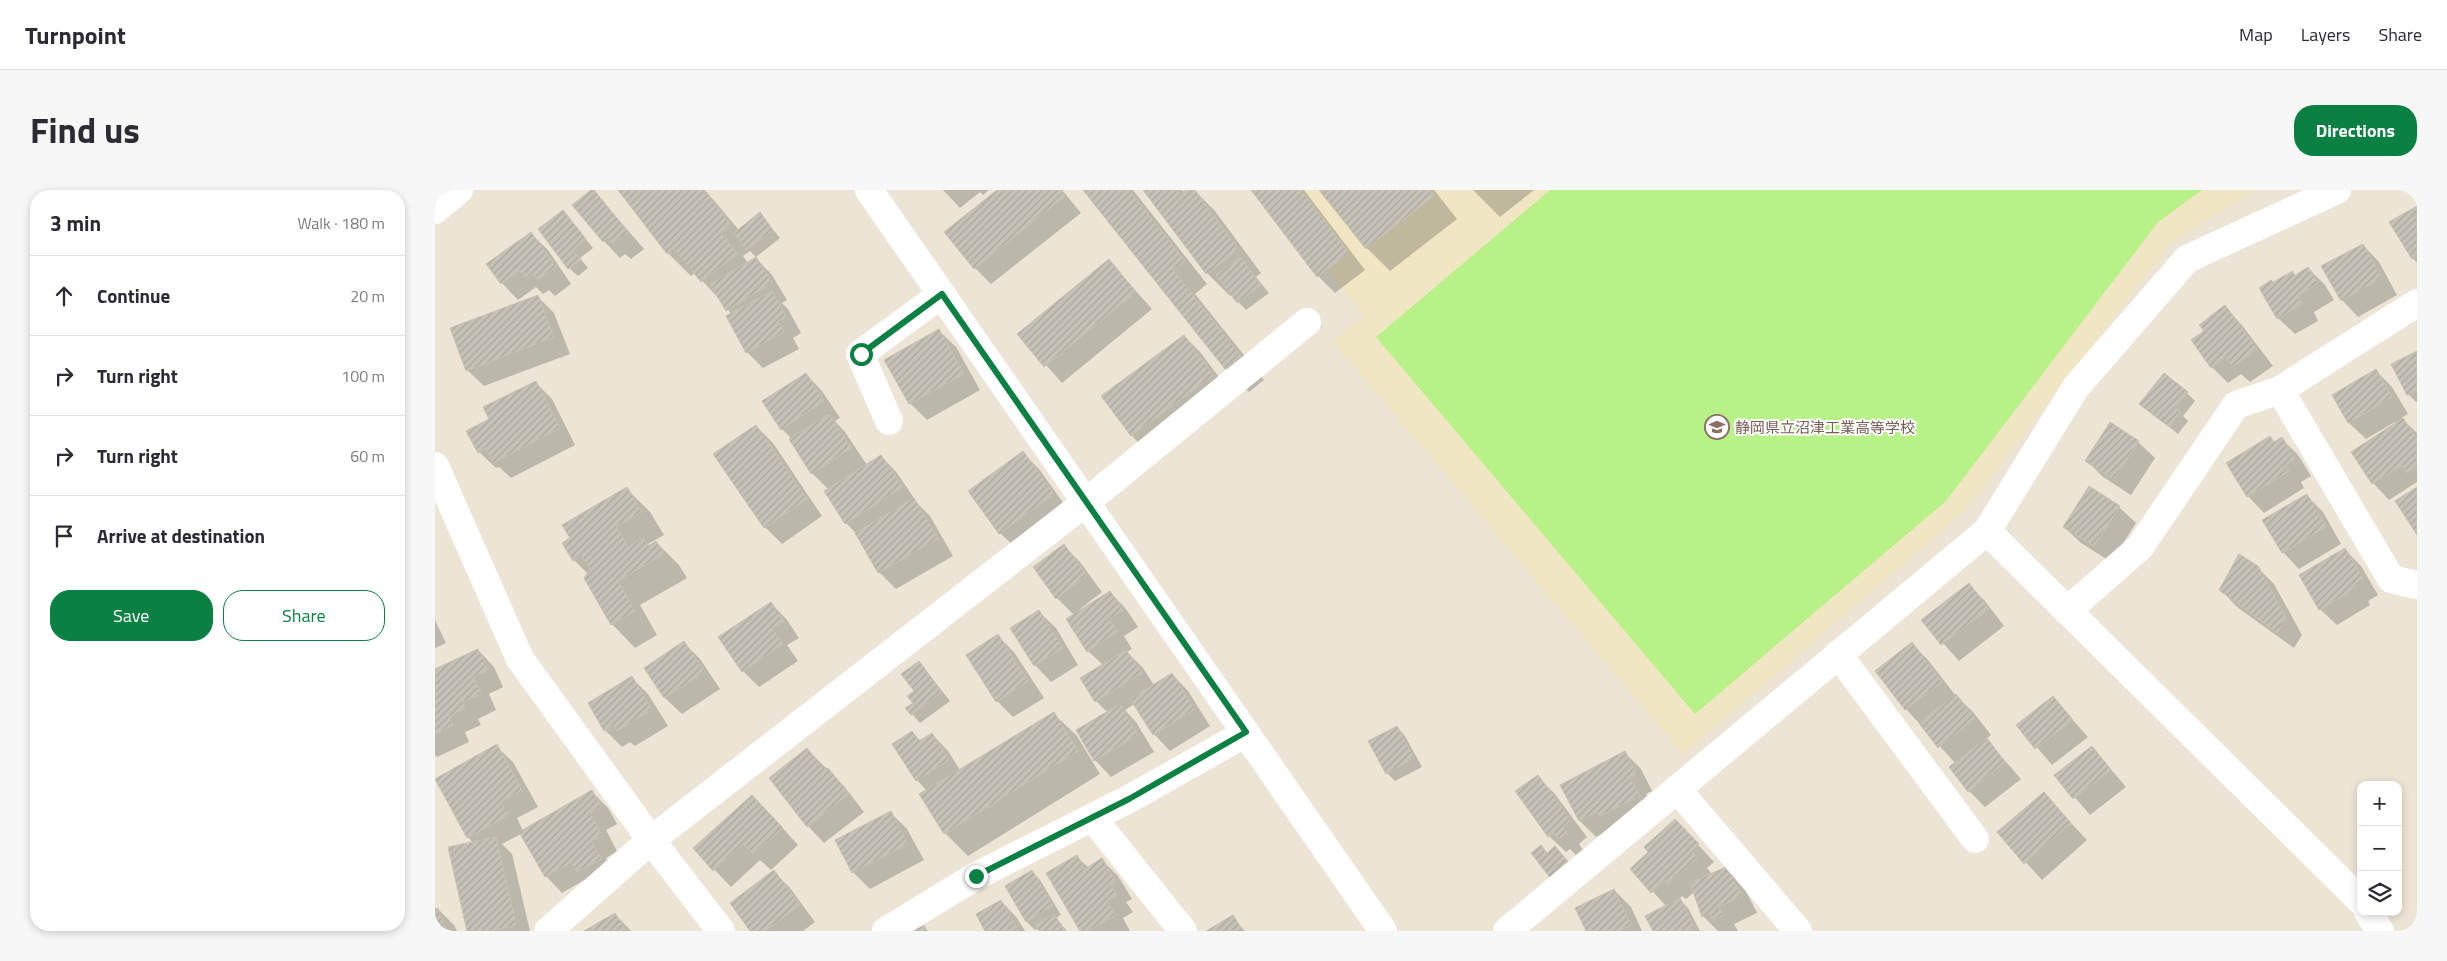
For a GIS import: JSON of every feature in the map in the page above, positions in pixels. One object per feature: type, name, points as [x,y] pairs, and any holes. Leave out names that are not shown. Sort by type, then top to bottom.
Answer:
[{"type":"street","points":[[435,210],[459,190]]},
{"type":"street","points":[[869,190],[1383,931]]},
{"type":"street","points":[[1507,931],[1987,531],[2076,387],[2187,259],[2337,190]]},
{"type":"street","points":[[889,421],[861,354],[942,294]]},
{"type":"street","points":[[2067,611],[2140,547],[2236,406],[2280,390],[2417,303]]},
{"type":"street","points":[[549,931],[651,840],[1086,502],[1307,322]]},
{"type":"street","points":[[2280,390],[2391,579],[2417,584]]},
{"type":"street","points":[[435,466],[520,659],[651,840],[721,931]]},
{"type":"street","points":[[1987,531],[2357,897]]},
{"type":"street","points":[[1839,654],[1975,840]]},
{"type":"street","points":[[886,931],[976,876],[1092,818],[1246,732]]},
{"type":"street","points":[[1677,789],[1798,931]]},
{"type":"street","points":[[1092,818],[1183,931]]},
{"type":"street","points":[[2371,916],[2380,931]]},
{"type":"shaded area","name":"静岡県立沼津工業高等学校","points":[[1264,190],[2254,190],[2170,244],[1964,512],[1683,755],[1332,341],[1364,316]]},
{"type":"green space","name":"静岡県立沼津工業高等学校","points":[[1550,190],[2202,190],[2158,222],[1946,501],[1695,714],[1376,337]]},
{"type":"building","points":[[591,190],[594,190],[628,232],[613,244],[608,237],[603,242],[572,205]]},
{"type":"building","points":[[618,190],[704,190],[731,225],[721,233],[737,254],[701,282],[674,248],[667,254]]},
{"type":"building","points":[[997,190],[1060,190],[1065,196],[974,269],[944,232]]},
{"type":"building","points":[[1083,190],[1129,190],[1185,261],[1173,270],[1241,356],[1225,369]]},
{"type":"building","points":[[1143,190],[1178,190],[1180,194],[1186,190],[1195,190],[1239,250],[1206,274]]},
{"type":"building","points":[[1251,190],[1301,190],[1349,253],[1317,277]]},
{"type":"building","points":[[1319,190],[1431,190],[1435,195],[1366,249]]},
{"type":"building","points":[[2417,206],[2417,256],[2412,259],[2389,222]]},
{"type":"building","points":[[563,210],[586,239],[573,250],[581,260],[568,269],[538,229]]},
{"type":"building","points":[[760,212],[773,230],[746,250],[734,233]]},
{"type":"building","points":[[531,232],[556,267],[538,280],[533,274],[526,279],[520,270],[501,284],[486,264]]},
{"type":"building","points":[[2363,244],[2382,278],[2341,301],[2321,266]]},
{"type":"building","points":[[756,257],[772,283],[726,311],[710,284]]},
{"type":"building","points":[[1240,257],[1261,285],[1237,303],[1216,275]]},
{"type":"building","points":[[1109,259],[1136,292],[1044,367],[1017,334]]},
{"type":"building","points":[[2308,267],[2318,283],[2298,296],[2302,304],[2277,319],[2259,288],[2271,280],[2273,282],[2293,271],[2294,276]]},
{"type":"building","points":[[772,291],[786,317],[778,321],[784,332],[746,353],[726,316]]},
{"type":"building","points":[[538,295],[554,337],[466,371],[450,328]]},
{"type":"building","points":[[2225,305],[2257,349],[2233,367],[2226,357],[2211,368],[2191,340],[2204,331],[2199,325]]},
{"type":"building","points":[[939,329],[964,374],[909,404],[884,360]]},
{"type":"building","points":[[1184,335],[1214,375],[1131,436],[1101,396]]},
{"type":"building","points":[[2417,351],[2417,390],[2407,395],[2391,364]]},
{"type":"building","points":[[2376,369],[2392,397],[2348,423],[2332,395]]},
{"type":"building","points":[[806,373],[824,401],[781,430],[762,401]]},
{"type":"building","points":[[2164,373],[2188,392],[2175,408],[2181,412],[2169,427],[2139,404]]},
{"type":"building","points":[[536,381],[560,428],[493,463],[486,448],[478,453],[466,431],[489,419],[483,407]]},
{"type":"building","points":[[829,414],[851,448],[811,474],[789,439]]},
{"type":"building","points":[[2403,418],[2417,439],[2417,466],[2407,473],[2402,465],[2372,484],[2351,452]]},
{"type":"building","points":[[2110,422],[2139,441],[2114,479],[2085,461]]},
{"type":"building","points":[[756,425],[807,499],[764,528],[713,454]]},
{"type":"building","points":[[2270,436],[2274,442],[2282,437],[2295,459],[2285,465],[2289,471],[2247,497],[2226,463]]},
{"type":"building","points":[[1023,451],[1054,494],[999,534],[968,491]]},
{"type":"building","points":[[881,455],[903,487],[845,524],[824,491]]},
{"type":"building","points":[[2089,486],[2120,506],[2094,546],[2063,527]]},
{"type":"building","points":[[627,487],[642,512],[616,526],[628,547],[643,538],[648,546],[656,541],[664,554],[618,581],[635,611],[611,625],[584,578],[590,569],[582,556],[573,561],[562,543],[570,538],[562,525]]},
{"type":"building","points":[[2417,487],[2417,535],[2395,501]]},
{"type":"building","points":[[2307,494],[2326,527],[2282,553],[2262,520]]},
{"type":"building","points":[[914,498],[938,539],[878,573],[855,533]]},
{"type":"building","points":[[1064,544],[1087,575],[1056,599],[1033,567]]},
{"type":"building","points":[[2345,548],[2363,578],[2352,585],[2355,589],[2319,610],[2299,575]]},
{"type":"building","points":[[2239,554],[2258,566],[2286,618],[2277,633],[2219,590]]},
{"type":"building","points":[[1969,583],[1989,609],[1941,645],[1921,620]]},
{"type":"building","points":[[1110,591],[1123,610],[1109,619],[1117,632],[1087,652],[1066,619]]},
{"type":"building","points":[[771,602],[784,621],[772,628],[783,644],[742,672],[718,637]]},
{"type":"building","points":[[1039,610],[1063,648],[1034,666],[1010,628]]},
{"type":"building","points":[[998,634],[1028,681],[996,702],[966,655]]},
{"type":"building","points":[[684,641],[705,672],[664,698],[644,668]]},
{"type":"building","points":[[1912,642],[1942,682],[1905,710],[1875,671]]},
{"type":"building","points":[[478,649],[488,670],[473,677],[481,694],[462,702],[466,708],[449,716],[453,725],[435,734],[435,669]]},
{"type":"building","points":[[1126,650],[1142,673],[1095,702],[1080,678]]},
{"type":"building","points":[[919,661],[942,692],[911,715],[905,708],[913,703],[907,696],[914,691],[901,674]]},
{"type":"building","points":[[1172,673],[1195,709],[1153,735],[1130,699]]},
{"type":"building","points":[[632,676],[652,710],[617,731],[614,725],[604,731],[588,703]]},
{"type":"building","points":[[1956,694],[1975,718],[1938,748],[1919,723]]},
{"type":"building","points":[[2053,696],[2073,720],[2035,749],[2016,725]]},
{"type":"building","points":[[1120,704],[1138,735],[1094,761],[1076,730]]},
{"type":"building","points":[[1054,712],[1078,751],[944,834],[919,794]]},
{"type":"building","points":[[1397,726],[1414,758],[1386,774],[1368,741]]},
{"type":"building","points":[[912,731],[919,741],[932,733],[949,760],[916,781],[892,744]]},
{"type":"building","points":[[1987,738],[2005,762],[1968,792],[1949,767]]},
{"type":"building","points":[[497,744],[522,790],[501,802],[509,815],[467,838],[435,779]]},
{"type":"building","points":[[2092,746],[2111,770],[2073,799],[2054,775]]},
{"type":"building","points":[[807,748],[825,770],[828,768],[849,794],[807,827],[769,778]]},
{"type":"building","points":[[1625,751],[1637,774],[1630,778],[1640,796],[1599,816],[1597,812],[1579,821],[1560,785]]},
{"type":"building","points":[[1538,775],[1571,820],[1563,827],[1567,833],[1559,839],[1554,833],[1548,837],[1515,791]]},
{"type":"building","points":[[592,790],[601,807],[590,813],[602,835],[591,841],[601,859],[577,872],[571,862],[545,877],[519,832]]},
{"type":"building","points":[[2044,792],[2071,823],[2024,864],[1997,832]]},
{"type":"building","points":[[752,795],[783,828],[753,854],[743,844],[713,871],[693,848]]},
{"type":"building","points":[[891,811],[908,844],[852,873],[835,840]]},
{"type":"building","points":[[1675,819],[1699,844],[1691,851],[1697,858],[1668,884],[1665,880],[1651,893],[1630,869],[1648,852],[1644,847]]},
{"type":"building","points":[[496,837],[516,925],[490,931],[467,931],[448,847]]},
{"type":"building","points":[[1541,845],[1547,853],[1555,846],[1570,864],[1551,879],[1531,853]]},
{"type":"building","points":[[1077,855],[1085,869],[1102,858],[1116,882],[1111,885],[1117,895],[1107,901],[1115,915],[1088,931],[1080,931],[1046,873]]},
{"type":"building","points":[[1726,867],[1742,896],[1719,907],[1723,915],[1713,921],[1710,913],[1702,917],[1690,883]]},
{"type":"building","points":[[774,870],[800,905],[765,931],[750,931],[730,903]]},
{"type":"building","points":[[1032,870],[1053,906],[1026,922],[1005,886]]},
{"type":"building","points":[[1614,889],[1631,925],[1619,931],[1586,931],[1575,908]]},
{"type":"building","points":[[1680,898],[1695,927],[1687,931],[1653,931],[1645,916]]},
{"type":"building","points":[[1001,900],[1019,931],[985,931],[976,914]]},
{"type":"building","points":[[438,908],[447,931],[435,931],[435,909]]},
{"type":"building","points":[[615,913],[626,931],[584,931]]},
{"type":"building","points":[[1054,914],[1065,931],[1039,931],[1035,925]]},
{"type":"building","points":[[1233,915],[1243,931],[1206,931]]},
{"type":"building","points":[[924,925],[927,931],[912,931]]},
{"type":"place","name":"静岡県立沼津工業高等学校","points":[[1717,427]]},
{"type":"route","points":[[861,354],[942,294],[1246,732],[1129,799],[976,876]]}]
